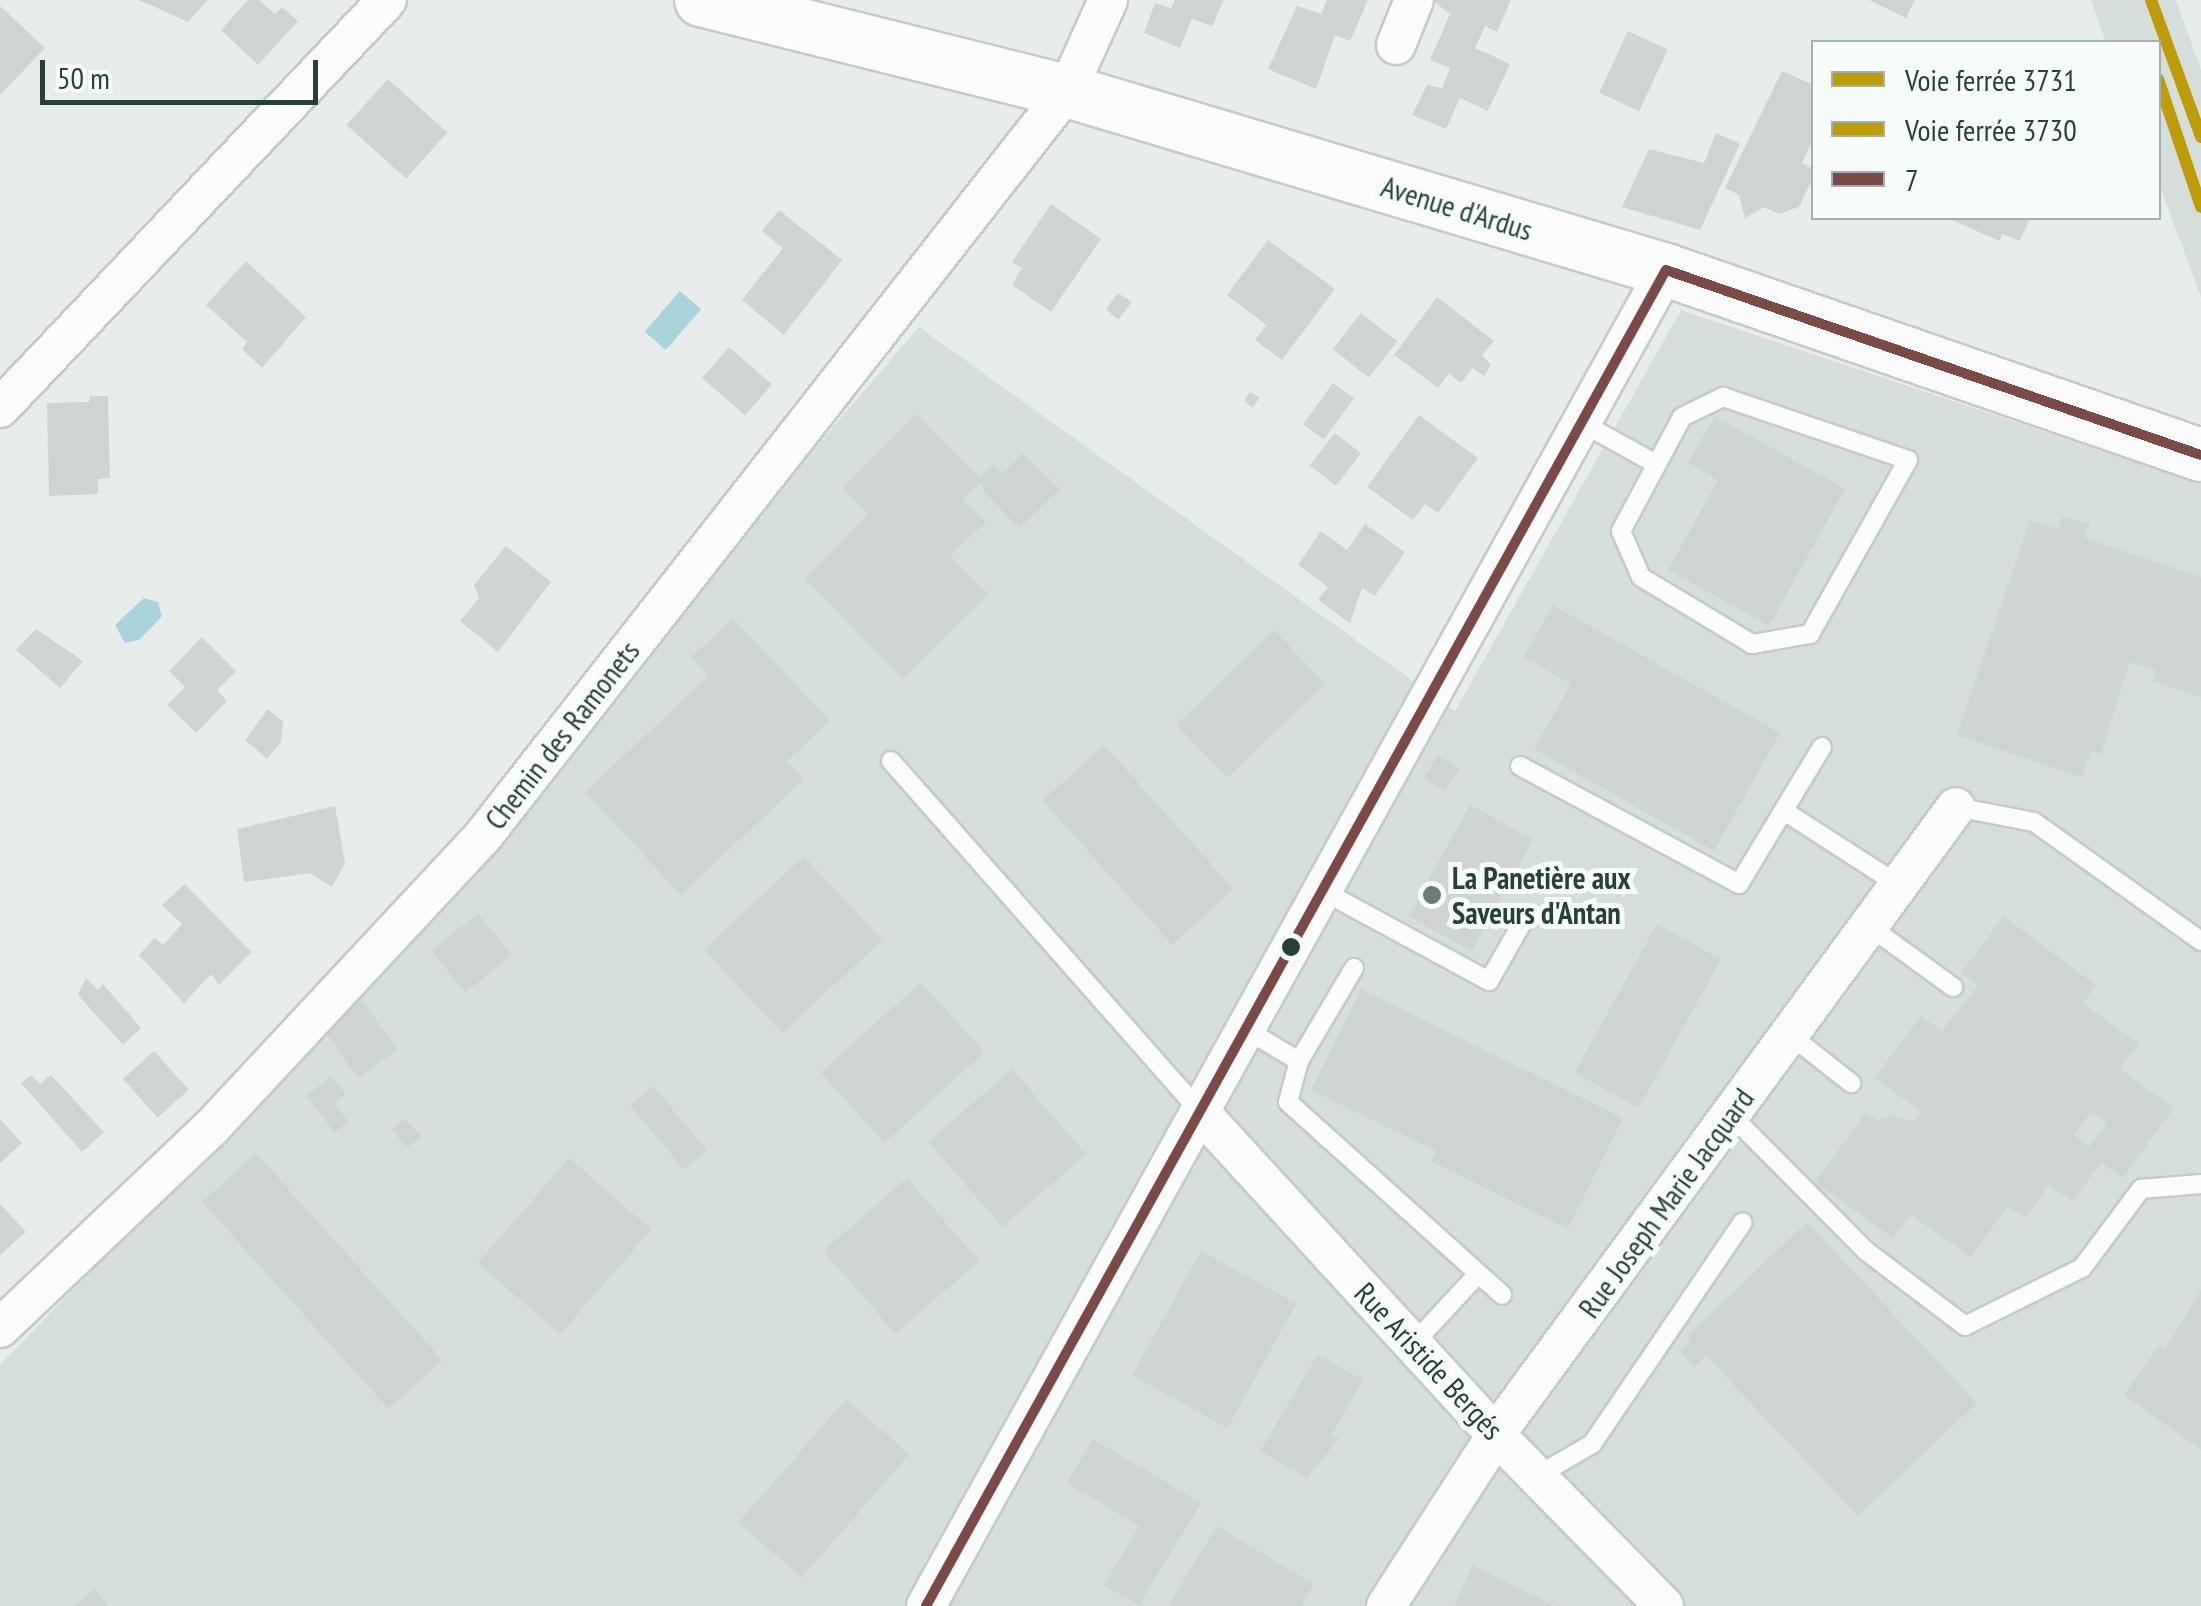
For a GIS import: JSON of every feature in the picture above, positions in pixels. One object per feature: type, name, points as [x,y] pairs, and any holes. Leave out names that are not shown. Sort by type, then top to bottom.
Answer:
[{"type":"main road","name":"Avenue d'Ardus","points":[[701,0],[1067,91],[1666,270],[2201,455]]},
{"type":"street","points":[[0,408],[386,0]]},
{"type":"street","name":"Chemin des Ramonets","points":[[0,1328],[210,1130],[484,834],[1067,91],[1108,0]]},
{"type":"street","points":[[1396,46],[1414,0]]},
{"type":"street","points":[[926,1606],[1666,270]]},
{"type":"street","name":"Rue Joseph Marie Jacquard","points":[[1386,1606],[1497,1436],[1956,807]]},
{"type":"street","name":"Rue Aristide Bergés","points":[[1200,1112],[1497,1436],[1664,1606]]},
{"type":"lane","points":[[1723,396],[1908,460],[1810,634],[1752,644],[1641,578],[1621,530],[1656,464],[1682,417],[1723,396]]},
{"type":"lane","points":[[1582,424],[1656,464]]},
{"type":"lane","points":[[1520,766],[1739,884],[1822,747]]},
{"type":"lane","points":[[891,760],[1200,1112]]},
{"type":"lane","points":[[1956,807],[2034,822],[2201,941]]},
{"type":"lane","points":[[1784,811],[1899,885]]},
{"type":"lane","points":[[1323,891],[1490,981],[1521,925]]},
{"type":"lane","points":[[1870,926],[1952,988]]},
{"type":"lane","points":[[1354,968],[1298,1061],[1288,1102],[1502,1295]]},
{"type":"lane","points":[[1245,1029],[1298,1061]]},
{"type":"lane","points":[[1790,1034],[1851,1083]]},
{"type":"lane","points":[[1730,1114],[1866,1251],[1965,1326],[2082,1268],[2141,1190],[2201,1184]]},
{"type":"lane","points":[[1536,1476],[1592,1444],[1742,1222]]},
{"type":"lane","points":[[1413,1344],[1478,1274]]},
{"type":"shaded area","points":[[2091,0],[2176,0],[2201,70],[2201,297],[2161,189],[2161,40],[2105,40]]},
{"type":"shaded area","points":[[1681,310],[2201,484],[2201,1606],[0,1606],[0,1365],[244,1112],[919,327],[1455,711]]},
{"type":"water","points":[[680,291],[701,309],[666,350],[645,332]]},
{"type":"water","points":[[144,598],[158,602],[162,616],[139,640],[125,643],[115,625]]},
{"type":"building","points":[[139,0],[208,0],[188,22]]},
{"type":"building","points":[[248,0],[259,0],[275,14],[282,7],[298,21],[258,65],[221,30]]},
{"type":"building","points":[[1175,0],[1224,0],[1212,26],[1192,19],[1180,48],[1144,33],[1155,3],[1171,8]]},
{"type":"building","points":[[1327,0],[1368,0],[1350,41],[1335,35],[1316,89],[1268,69],[1297,6],[1321,14]]},
{"type":"building","points":[[1432,0],[1511,0],[1497,32],[1485,26],[1475,48],[1510,64],[1488,111],[1460,98],[1446,129],[1412,115],[1427,85],[1442,88],[1450,68],[1430,60],[1450,14]]},
{"type":"building","points":[[1869,0],[1915,0],[1906,18]]},
{"type":"building","points":[[0,6],[45,48],[0,95]]},
{"type":"building","points":[[1628,31],[1668,50],[1639,111],[1599,93]]},
{"type":"building","points":[[1782,71],[1811,84],[1811,144],[1802,163],[1811,168],[1811,182],[1799,207],[1779,214],[1764,207],[1745,218],[1739,195],[1725,188]]},
{"type":"building","points":[[388,79],[447,133],[406,179],[347,125]]},
{"type":"building","points":[[1716,133],[1740,144],[1700,230],[1622,207],[1649,149],[1704,163]]},
{"type":"building","points":[[1051,204],[1101,239],[1051,312],[1012,285],[1022,268],[1012,262]]},
{"type":"building","points":[[779,210],[842,260],[784,335],[742,300],[783,248],[762,231]]},
{"type":"building","points":[[1952,220],[2029,220],[2020,241],[2002,234],[2000,241]]},
{"type":"building","points":[[1268,240],[1335,289],[1282,360],[1255,340],[1266,325],[1227,295]]},
{"type":"building","points":[[246,261],[306,317],[262,368],[242,349],[247,342],[206,305]]},
{"type":"building","points":[[1118,293],[1132,302],[1118,320],[1106,309]]},
{"type":"building","points":[[1437,297],[1494,341],[1482,355],[1491,365],[1484,376],[1472,368],[1461,383],[1449,373],[1438,388],[1394,355]]},
{"type":"building","points":[[1361,313],[1397,341],[1369,378],[1333,349]]},
{"type":"building","points":[[729,347],[772,384],[745,415],[702,378]]},
{"type":"building","points":[[1333,383],[1354,398],[1324,440],[1303,424]]},
{"type":"building","points":[[1250,392],[1260,397],[1252,408],[1244,400]]},
{"type":"building","points":[[90,396],[108,396],[110,478],[98,479],[98,494],[49,496],[47,403],[89,402]]},
{"type":"building","points":[[917,414],[979,478],[993,464],[1002,474],[1023,453],[1060,489],[1019,528],[984,492],[982,481],[962,499],[986,522],[950,556],[989,594],[903,679],[805,579],[868,514],[843,488]]},
{"type":"building","points":[[1419,415],[1478,458],[1438,513],[1425,504],[1413,520],[1367,487]]},
{"type":"building","points":[[1715,416],[1845,489],[1769,626],[1668,570],[1718,480],[1688,463]]},
{"type":"building","points":[[1335,433],[1361,453],[1336,486],[1310,465]]},
{"type":"building","points":[[2063,516],[2089,524],[2085,538],[2201,577],[2201,697],[2152,681],[2155,670],[2130,662],[2101,754],[2091,751],[2082,777],[1957,735],[2030,520],[2058,529]]},
{"type":"building","points":[[1365,524],[1405,552],[1375,596],[1362,588],[1350,623],[1318,600],[1328,587],[1298,565],[1321,531],[1347,550]]},
{"type":"building","points":[[506,546],[551,582],[498,652],[460,621],[479,598],[474,585]]},
{"type":"building","points":[[1553,605],[1780,733],[1714,851],[1534,749],[1571,684],[1524,657]]},
{"type":"building","points":[[733,618],[830,721],[787,761],[804,779],[681,895],[585,792],[708,676],[691,657]]},
{"type":"building","points":[[36,629],[83,661],[60,688],[16,650]]},
{"type":"building","points":[[1274,630],[1325,683],[1228,778],[1176,724]]},
{"type":"building","points":[[202,637],[236,671],[217,690],[227,701],[196,733],[167,705],[185,687],[169,671]]},
{"type":"building","points":[[268,709],[283,722],[281,742],[267,759],[245,740]]},
{"type":"building","points":[[1104,745],[1234,889],[1172,945],[1042,801]]},
{"type":"building","points":[[1438,755],[1459,768],[1445,791],[1424,778]]},
{"type":"building","points":[[1470,805],[1533,840],[1471,951],[1408,916]]},
{"type":"building","points":[[335,806],[345,863],[332,887],[310,873],[244,882],[237,829]]},
{"type":"building","points":[[804,856],[882,940],[782,1034],[704,949]]},
{"type":"building","points":[[185,884],[251,952],[219,985],[211,974],[184,1003],[139,955],[155,938],[163,945],[182,924],[162,905]]},
{"type":"building","points":[[478,913],[512,955],[465,993],[431,951]]},
{"type":"building","points":[[2003,916],[2096,985],[2083,1003],[2139,1044],[2120,1069],[2174,1108],[2123,1178],[2101,1163],[2073,1202],[2049,1185],[2026,1217],[2007,1207],[1971,1257],[1911,1215],[1893,1238],[1815,1182],[1865,1113],[1878,1120],[1893,1115],[1914,1122],[1921,1111],[1874,1078],[1921,1016],[1942,1031],[1978,985],[1961,973]],"holes":[[[2091,1112],[2107,1124],[2089,1147],[2074,1135]]]},
{"type":"building","points":[[1657,924],[1721,959],[1638,1108],[1575,1073]]},
{"type":"building","points":[[86,978],[98,990],[103,984],[141,1028],[123,1045],[78,995]]},
{"type":"building","points":[[921,982],[985,1053],[884,1143],[821,1072]]},
{"type":"building","points":[[1361,989],[1623,1118],[1568,1229],[1431,1161],[1436,1151],[1311,1090]]},
{"type":"building","points":[[362,1000],[398,1049],[358,1078],[322,1029]]},
{"type":"building","points":[[154,1051],[189,1090],[158,1118],[123,1079]]},
{"type":"building","points":[[1012,1069],[1086,1154],[1002,1227],[928,1142]]},
{"type":"building","points":[[31,1075],[40,1084],[51,1075],[104,1132],[82,1152],[21,1083]]},
{"type":"building","points":[[331,1076],[345,1094],[335,1104],[348,1121],[335,1133],[306,1096]]},
{"type":"building","points":[[653,1086],[707,1150],[684,1170],[630,1105]]},
{"type":"building","points":[[0,1119],[22,1143],[0,1163]]},
{"type":"building","points":[[405,1119],[422,1136],[407,1148],[391,1129]]},
{"type":"building","points":[[256,1153],[443,1360],[388,1409],[202,1202]]},
{"type":"building","points":[[569,1158],[651,1230],[560,1334],[478,1263]]},
{"type":"building","points":[[907,1178],[979,1261],[895,1334],[823,1251]]},
{"type":"building","points":[[0,1204],[26,1232],[0,1255]]},
{"type":"building","points":[[1807,1222],[1977,1403],[1858,1516],[1706,1356],[1694,1367],[1680,1351],[1691,1340],[1687,1336]]},
{"type":"building","points":[[1201,1251],[1296,1304],[1227,1428],[1132,1375]]},
{"type":"building","points":[[2201,1290],[2201,1450],[2124,1395],[2159,1345],[2164,1349],[2170,1341]]},
{"type":"building","points":[[1318,1354],[1363,1380],[1332,1434],[1339,1438],[1307,1478],[1260,1451]]},
{"type":"building","points":[[846,1399],[909,1454],[802,1578],[738,1523]]},
{"type":"building","points":[[1093,1439],[1201,1503],[1139,1605],[1104,1585],[1139,1526],[1067,1483]]},
{"type":"building","points":[[1217,1526],[1314,1584],[1301,1606],[1168,1606]]},
{"type":"building","points":[[1472,1565],[1555,1606],[1454,1606]]},
{"type":"building","points":[[94,1589],[109,1606],[74,1606]]},
{"type":"rail line","name":"3730","points":[[2151,0],[2201,137]]},
{"type":"rail line","name":"3731","points":[[2161,88],[2201,207]]},
{"type":"transit line","name":"7","points":[[1666,270],[2201,455]]},
{"type":"transit line","name":"7","points":[[926,1606],[1666,270]]},
{"type":"place","name":"La Panetière aux Saveurs d'Antan","points":[[1432,895]]}]
